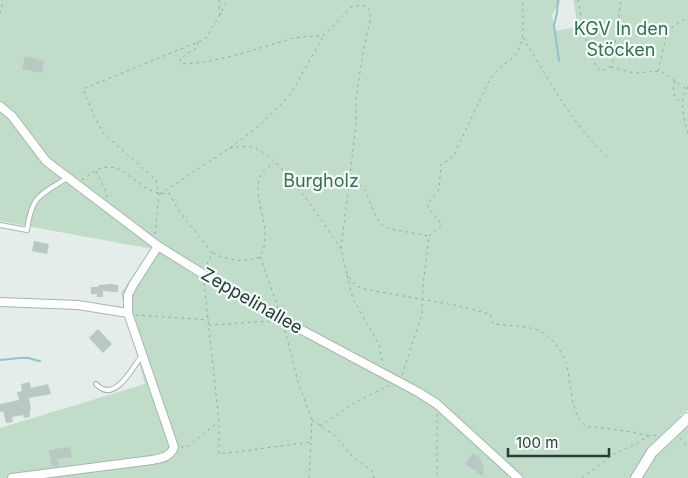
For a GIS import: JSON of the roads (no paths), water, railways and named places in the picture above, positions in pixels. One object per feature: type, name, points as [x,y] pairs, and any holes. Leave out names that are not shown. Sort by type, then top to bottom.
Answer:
[{"type":"street","name":"Zeppelinallee","points":[[0,106],[12,116],[46,161],[158,246],[283,320],[398,380],[437,404],[518,478]]},
{"type":"street","points":[[12,478],[152,460],[170,455],[174,447],[128,313],[128,295],[158,246]]},
{"type":"street","points":[[0,302],[78,305],[128,313]]},
{"type":"street","points":[[636,478],[645,461],[664,439],[688,418]]},
{"type":"lane","points":[[0,225],[27,230],[29,214],[34,201],[67,178]]},
{"type":"lane","points":[[96,384],[101,389],[108,391],[117,387],[142,356]]},
{"type":"waterway","points":[[558,0],[554,25],[559,61]]},
{"type":"waterway","points":[[0,360],[28,358],[40,361]]},
{"type":"park label","name":"KGV In den Stöcken","points":[[621,39]]},
{"type":"park label","name":"Burgholz","points":[[321,181]]}]
